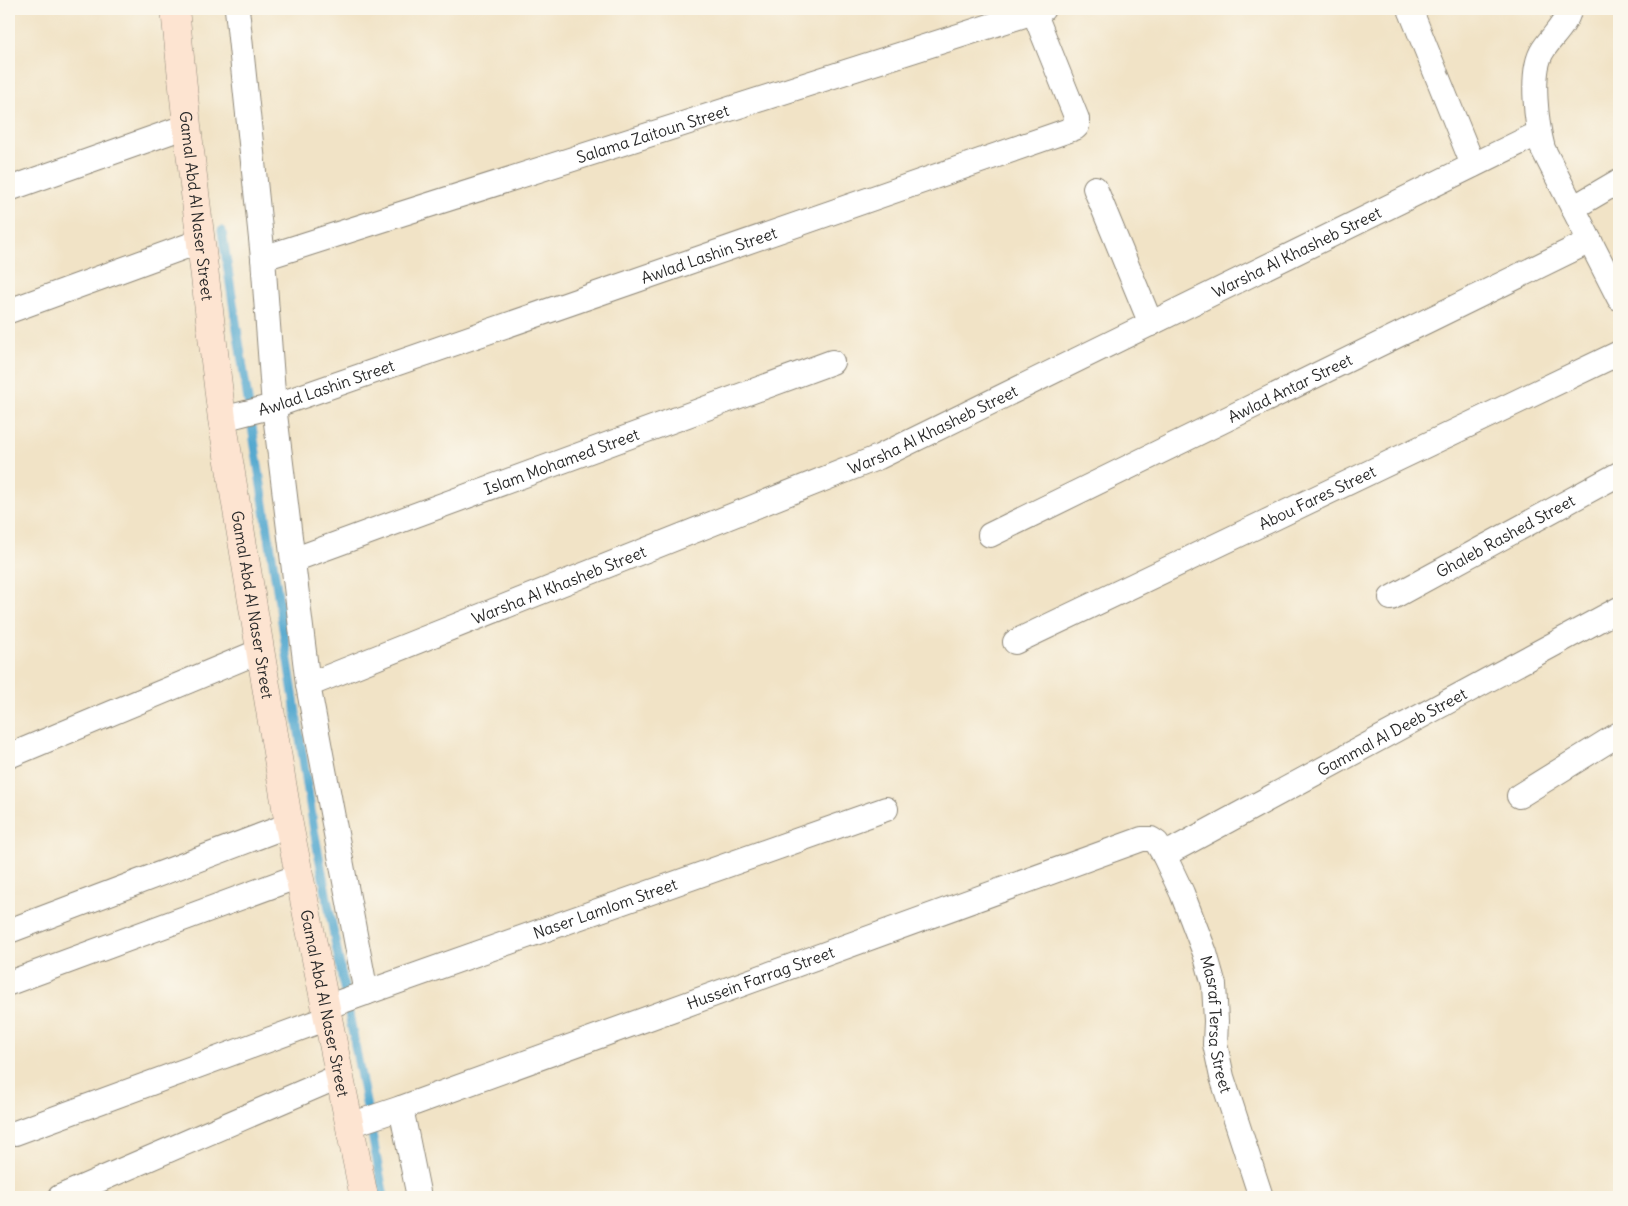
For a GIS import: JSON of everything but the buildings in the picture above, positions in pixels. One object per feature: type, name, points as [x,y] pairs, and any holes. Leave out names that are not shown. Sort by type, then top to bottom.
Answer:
[{"type":"street","name":"Gamal Abd Al Naser Street","points":[[175,9],[201,241],[260,651],[289,825],[299,876],[341,1004]]},
{"type":"street","name":"Gamal Abd Al Naser Street","points":[[237,9],[263,258],[265,409],[293,560],[341,1004],[340,1076],[362,1121],[364,1197]]},
{"type":"street","points":[[1410,9],[1473,165]]},
{"type":"street","points":[[1570,9],[1561,28],[1541,52],[1536,66],[1539,133],[1543,148],[1619,298]]},
{"type":"street","name":"Salama Zaitoun Street","points":[[263,258],[1038,10]]},
{"type":"street","name":"Awlad Lashin Street","points":[[227,417],[265,409],[1075,128],[1077,126],[1077,119],[1038,10]]},
{"type":"street","points":[[9,189],[187,126]]},
{"type":"street","name":"Warsha Al Khasheb Street","points":[[308,685],[879,457],[1539,133]]},
{"type":"street","points":[[1573,208],[1619,181]]},
{"type":"street","points":[[1095,188],[1151,324]]},
{"type":"street","points":[[9,311],[201,241]]},
{"type":"street","name":"Awlad Antar Street","points":[[990,535],[1590,241]]},
{"type":"street","name":"Abou Fares Street","points":[[1015,642],[1619,353]]},
{"type":"street","name":"Islam Mohamed Street","points":[[293,560],[832,362]]},
{"type":"street","name":"Ghaleb Rashed Street","points":[[1391,598],[1619,474]]},
{"type":"street","name":"Gammal Al Deeb Street","points":[[1164,855],[1619,609]]},
{"type":"street","points":[[9,756],[260,651]]},
{"type":"street","points":[[1519,796],[1619,734]]},
{"type":"street","name":"Naser Lamlom Street","points":[[16,1134],[341,1004],[886,809]]},
{"type":"street","points":[[9,931],[289,825]]},
{"type":"street","name":"Hussein Farrag Street","points":[[362,1121],[1142,839],[1157,843],[1164,855]]},
{"type":"street","name":"Masraf Tersa Street","points":[[1164,855],[1182,893],[1212,977],[1216,1021],[1214,1044],[1222,1077],[1261,1197]]},
{"type":"street","points":[[9,983],[299,876]]},
{"type":"street","points":[[60,1197],[340,1076]]},
{"type":"street","points":[[400,1108],[419,1197]]},
{"type":"waterway","points":[[222,231],[314,830],[384,1197]]}]
